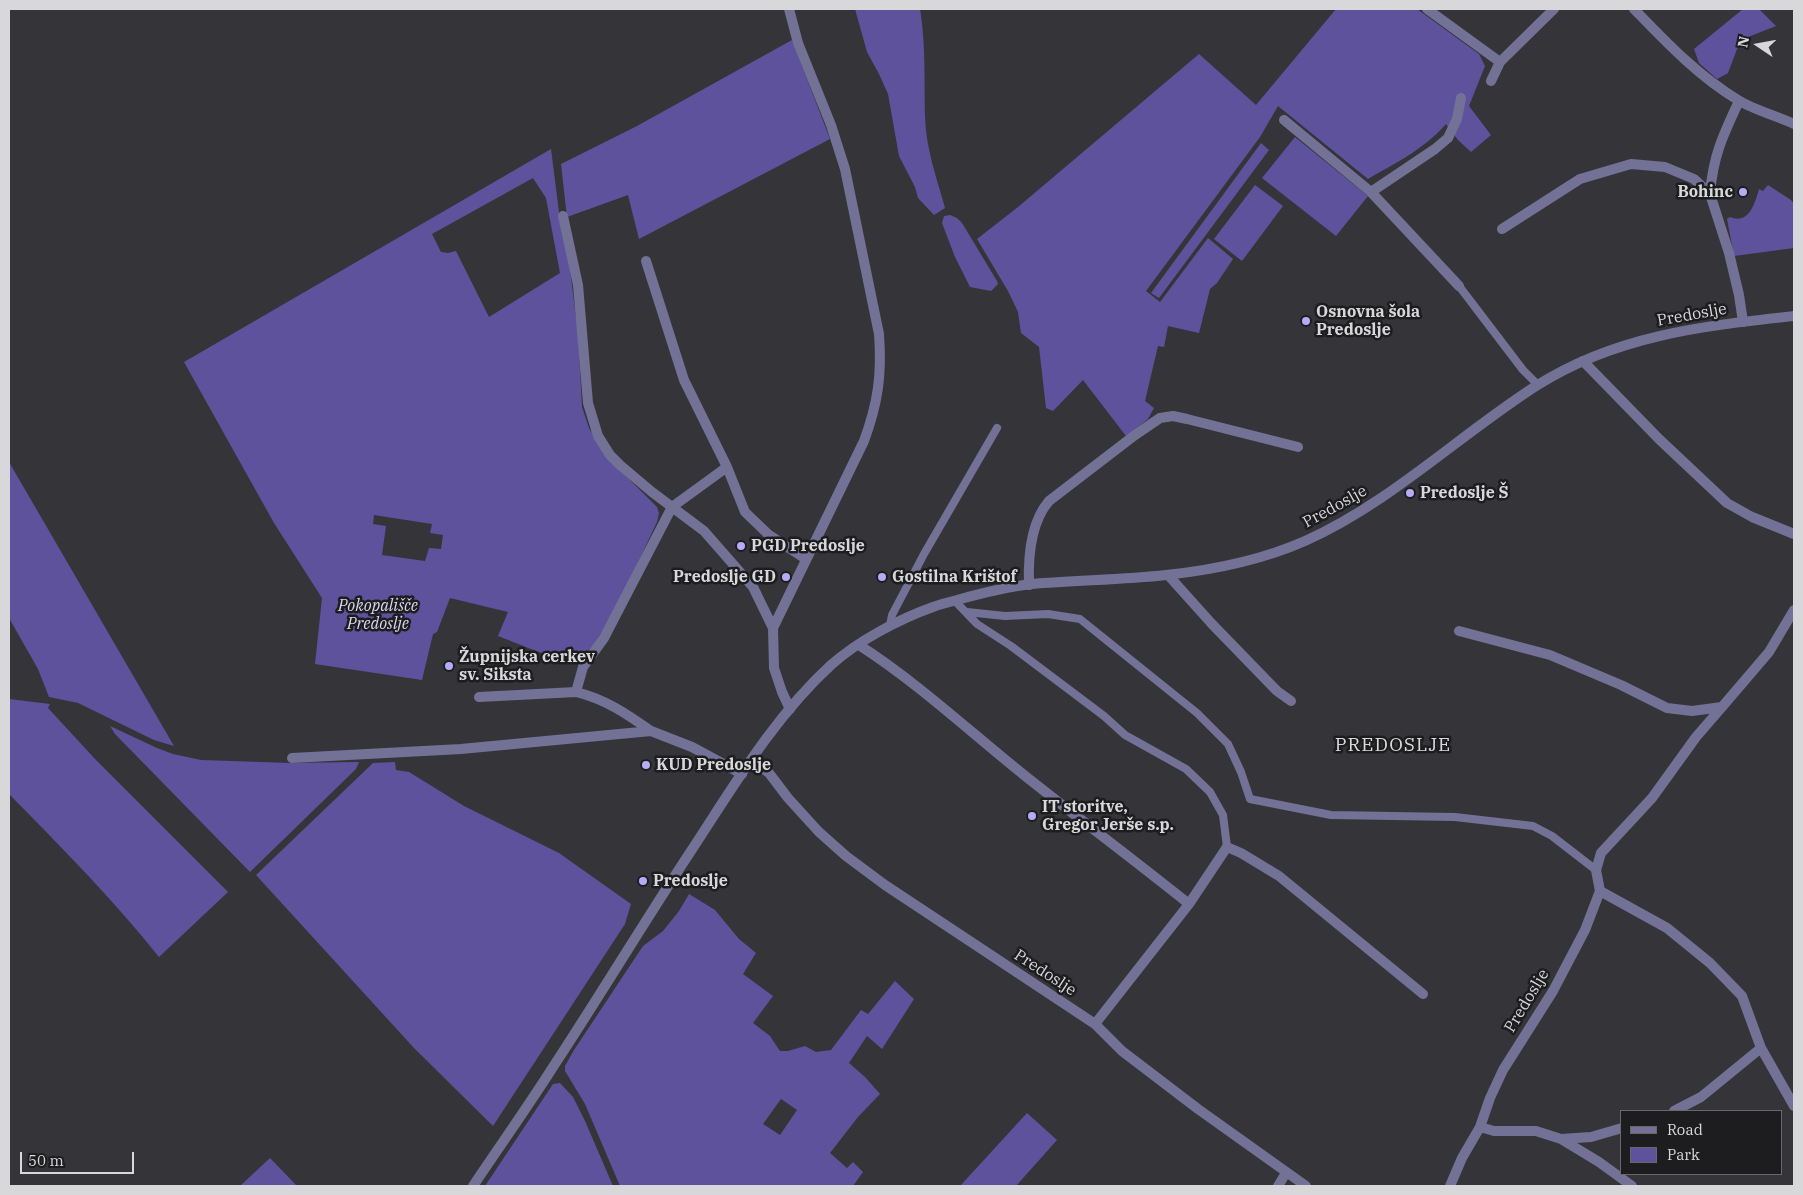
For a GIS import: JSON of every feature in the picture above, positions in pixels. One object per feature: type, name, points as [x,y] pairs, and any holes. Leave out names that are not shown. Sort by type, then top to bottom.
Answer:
[{"type":"street","points":[[773,628],[864,441],[873,418],[881,376],[881,356],[876,315],[845,169],[831,125],[798,43],[789,9]]},
{"type":"street","points":[[1427,9],[1500,62]]},
{"type":"street","points":[[1491,81],[1500,62],[1554,9]]},
{"type":"street","points":[[1634,9],[1708,80],[1739,101],[1794,124]]},
{"type":"street","points":[[1371,192],[1428,154],[1448,138],[1457,119],[1461,98]]},
{"type":"street","points":[[1739,101],[1720,141],[1711,173],[1710,194],[1729,253],[1743,322]]},
{"type":"street","points":[[1284,120],[1371,192],[1459,286]]},
{"type":"street","points":[[1502,229],[1580,179],[1631,164],[1664,167],[1694,180],[1710,194]]},
{"type":"street","points":[[563,216],[578,285],[588,404],[598,436],[610,455],[620,465],[704,531],[753,587],[773,628],[774,668],[790,709]]},
{"type":"street","points":[[646,261],[684,380],[726,467],[745,512],[769,535],[806,559]]},
{"type":"street","name":"Predoslje","points":[[472,1186],[552,1069],[663,893],[751,760],[811,685],[834,662],[859,645],[890,626],[936,605],[985,592],[1029,585],[1168,575],[1226,566],[1264,556],[1302,542],[1378,502],[1428,463],[1538,385],[1583,362],[1611,350],[1671,332],[1794,316]]},
{"type":"street","points":[[1583,362],[1727,503],[1752,517],[1794,534]]},
{"type":"street","points":[[1029,585],[1028,564],[1037,519],[1042,510],[1065,489],[1160,418],[1173,416],[1298,447]]},
{"type":"street","points":[[576,692],[583,667],[604,638],[672,507],[726,467]]},
{"type":"street","points":[[1168,575],[1277,691],[1291,701]]},
{"type":"street","points":[[1794,610],[1769,652],[1696,737],[1652,798],[1602,854],[1596,870],[1600,891],[1667,928],[1710,963],[1742,996],[1761,1048],[1794,1106]]},
{"type":"street","points":[[1459,631],[1550,655],[1621,685],[1667,708],[1692,710],[1722,707]]},
{"type":"street","points":[[859,645],[908,679],[1024,775],[1189,904]]},
{"type":"street","points":[[479,697],[576,692],[601,699],[631,716],[651,731],[692,747],[742,774]]},
{"type":"street","points":[[292,758],[461,749],[651,731]]},
{"type":"street","name":"Predoslje","points":[[751,760],[769,773],[788,798],[819,832],[846,856],[885,885],[1095,1024],[1122,1051],[1306,1186]]},
{"type":"street","points":[[1095,1024],[1189,904],[1227,847],[1241,853],[1279,876],[1423,994]]},
{"type":"street","name":"Predoslje","points":[[1450,1186],[1462,1158],[1480,1127],[1490,1098],[1503,1070],[1553,991],[1585,930],[1600,891]]},
{"type":"street","points":[[1676,1110],[1701,1097],[1761,1048]]},
{"type":"street","points":[[1480,1127],[1494,1131],[1536,1131],[1561,1139],[1599,1162],[1632,1186]]},
{"type":"street","points":[[1561,1139],[1591,1137],[1620,1129]]},
{"type":"street","points":[[1278,1186],[1286,1173]]},
{"type":"lane","points":[[1459,286],[1524,370],[1538,385]]},
{"type":"lane","points":[[890,626],[892,615],[924,554],[997,428]]},
{"type":"lane","points":[[955,601],[977,624],[1011,646],[1104,716],[1125,735],[1186,769],[1210,792],[1223,815],[1227,847]]},
{"type":"lane","points":[[967,612],[1005,616],[1048,614],[1080,619],[1197,712],[1228,744],[1242,772],[1250,799],[1331,815],[1455,817],[1533,826],[1552,836],[1596,870]]},
{"type":"green space","points":[[855,9],[920,9],[924,50],[927,141],[945,208],[934,215],[918,198],[915,187],[899,156],[888,94],[867,52]]},
{"type":"green space","points":[[1336,9],[1417,9],[1479,54],[1485,66],[1469,106],[1491,135],[1471,152],[1458,140],[1446,124],[1419,148],[1368,179],[1278,106],[1260,137],[1146,291],[1160,302],[1208,238],[1233,259],[1217,283],[1210,289],[1199,333],[1168,326],[1164,347],[1158,346],[1145,401],[1154,408],[1148,419],[1126,436],[1083,380],[1053,411],[1046,408],[1039,347],[1021,333],[1018,312],[1008,291],[977,239],[1018,207],[1199,54],[1256,105]]},
{"type":"green space","points":[[1743,9],[1759,9],[1776,26],[1748,37],[1737,49],[1728,73],[1717,79],[1699,63],[1694,49]]},
{"type":"green space","points":[[792,40],[830,139],[639,239],[628,195],[567,217],[561,164],[637,126]]},
{"type":"green space","points":[[1295,137],[1368,196],[1336,236],[1262,178]]},
{"type":"green space","points":[[1261,143],[1269,150],[1159,298],[1151,293]]},
{"type":"green space","name":"Pokopališče Predoslje","points":[[551,149],[578,334],[582,407],[589,428],[603,453],[657,507],[659,513],[657,522],[609,620],[587,654],[578,660],[550,656],[498,636],[508,612],[450,598],[437,632],[433,634],[422,680],[315,664],[322,598],[274,523],[184,362]],"holes":[[[533,178],[546,198],[560,273],[489,317],[456,251],[441,252],[432,234]],[[374,515],[432,524],[430,533],[443,535],[441,549],[429,548],[425,561],[382,555],[386,526],[373,524]]]},
{"type":"green space","points":[[1255,185],[1283,206],[1242,261],[1214,239]]},
{"type":"green space","points":[[1768,185],[1794,204],[1794,248],[1734,256],[1727,219],[1730,217],[1742,218],[1746,215],[1753,206],[1759,189],[1763,191]]},
{"type":"green space","points":[[950,215],[962,223],[997,281],[998,284],[991,291],[970,287],[955,257],[942,223],[944,216]]},
{"type":"green space","points":[[9,462],[174,746],[154,740],[78,703],[49,697],[38,669],[9,618]]},
{"type":"green space","points":[[9,699],[50,704],[48,708],[96,760],[228,892],[159,957],[105,894],[9,794]]},
{"type":"green space","points":[[110,726],[173,754],[201,760],[290,763],[359,762],[356,769],[250,872],[115,734]]},
{"type":"green space","points":[[395,762],[396,770],[409,772],[464,806],[559,853],[631,904],[625,924],[493,1126],[414,1048],[256,875],[373,763]]},
{"type":"green space","points":[[689,894],[715,910],[739,939],[756,953],[743,974],[773,996],[753,1023],[770,1036],[780,1051],[788,1051],[805,1046],[816,1052],[831,1050],[861,1010],[868,1014],[895,981],[914,999],[882,1049],[867,1036],[849,1063],[880,1094],[858,1117],[830,1153],[847,1168],[853,1162],[863,1172],[853,1186],[620,1186],[585,1104],[565,1071],[565,1066],[643,946],[663,931],[679,911]],"holes":[[[781,1099],[797,1110],[780,1135],[763,1124]]]},
{"type":"green space","points":[[560,1083],[573,1097],[613,1186],[485,1186],[553,1084]]},
{"type":"green space","points":[[1027,1113],[1057,1140],[1016,1186],[960,1186]]},
{"type":"green space","points":[[270,1158],[297,1186],[240,1186]]},
{"type":"place","name":"Bohinc","points":[[1743,192]]},
{"type":"place","name":"Osnovna šola Predoslje","points":[[1306,321]]},
{"type":"place","name":"Predoslje Š","points":[[1410,493]]},
{"type":"place","name":"PGD Predoslje","points":[[741,546]]},
{"type":"place","name":"Predoslje GD","points":[[786,577]]},
{"type":"place","name":"Gostilna Krištof","points":[[882,577]]},
{"type":"place","name":"Župnijska cerkev sv. Siksta","points":[[449,666]]},
{"type":"place","name":"KUD Predoslje","points":[[646,765]]},
{"type":"place","name":"IT storitve, Gregor Jerše s.p.","points":[[1032,816]]},
{"type":"place","name":"Predoslje","points":[[643,881]]},
{"type":"district","name":"PREDOSLJE","points":[[1393,746]]}]
